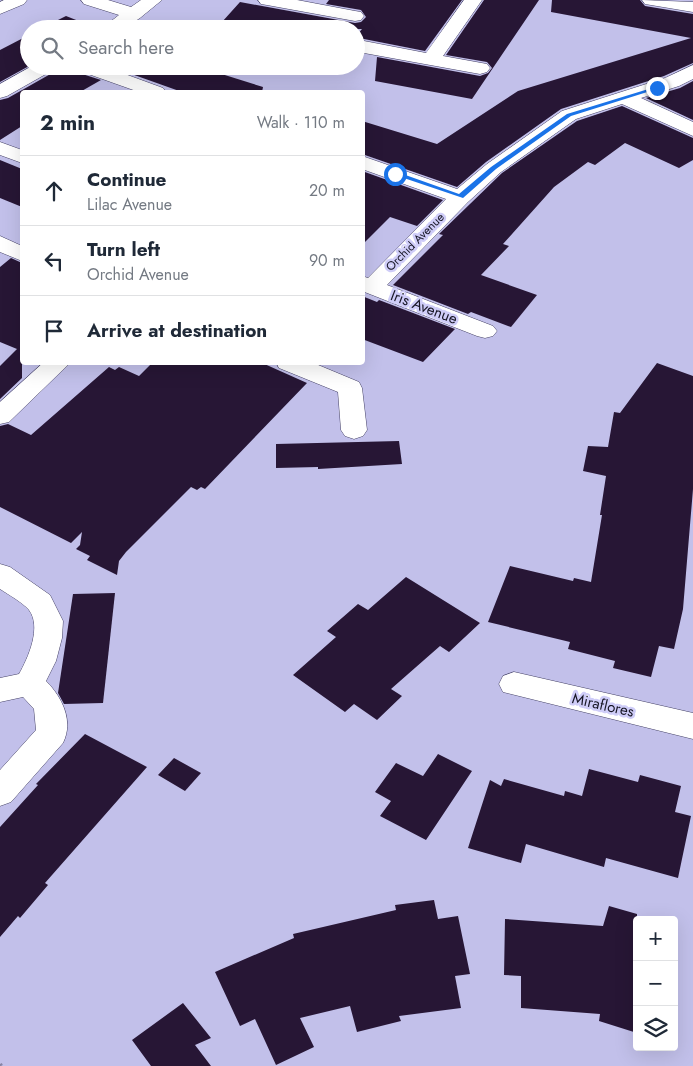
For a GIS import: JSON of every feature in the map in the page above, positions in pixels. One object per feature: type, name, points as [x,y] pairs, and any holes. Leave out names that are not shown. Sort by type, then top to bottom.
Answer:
[{"type":"street","points":[[0,9],[18,0]]},
{"type":"street","points":[[90,0],[134,14]]},
{"type":"street","points":[[124,20],[153,0]]},
{"type":"street","points":[[267,0],[310,4],[355,16]]},
{"type":"street","points":[[431,59],[473,0]]},
{"type":"street","points":[[651,0],[693,7]]},
{"type":"street","points":[[365,47],[480,68]]},
{"type":"street","name":"Orchid Avenue","points":[[367,285],[460,197],[494,168],[569,115],[672,82],[693,71]]},
{"type":"street","points":[[0,92],[30,75]]},
{"type":"street","points":[[109,75],[150,90]]},
{"type":"street","points":[[625,98],[693,130]]},
{"type":"street","points":[[0,148],[20,155]]},
{"type":"street","points":[[365,163],[460,197]]},
{"type":"street","points":[[0,244],[20,253]]},
{"type":"street","name":"Iris Avenue","points":[[367,285],[485,331]]},
{"type":"street","points":[[0,416],[56,365]]},
{"type":"street","points":[[295,365],[350,388],[354,430]]},
{"type":"street","points":[[0,574],[40,603],[48,622],[47,638],[41,661],[15,687],[43,696],[52,713],[52,734],[0,792]]},
{"type":"street","name":"Miraflores","points":[[514,684],[693,726]]},
{"type":"building","points":[[329,0],[462,0],[425,51],[365,39],[365,20],[363,20],[366,17],[361,10],[326,4]]},
{"type":"building","points":[[484,0],[539,0],[472,99],[375,81],[377,57],[480,76],[488,73],[492,68],[487,62],[446,55]]},
{"type":"building","points":[[552,0],[640,0],[645,6],[693,14],[693,63],[664,76],[561,109],[486,162],[457,187],[365,155],[365,122],[437,144],[518,91],[691,38],[551,12]]},
{"type":"building","points":[[240,2],[339,20],[224,20]]},
{"type":"building","points":[[66,16],[76,20],[58,20]]},
{"type":"building","points":[[20,40],[20,71],[0,82],[0,50]]},
{"type":"building","points":[[49,75],[85,75],[101,80],[84,90],[22,90]]},
{"type":"building","points":[[134,75],[225,75],[263,87],[262,90],[176,90]]},
{"type":"building","points":[[693,81],[693,120],[646,98],[680,88]]},
{"type":"building","points":[[20,91],[20,127],[0,140],[0,100]]},
{"type":"building","points":[[622,106],[693,138],[693,160],[679,168],[625,143],[595,165],[588,162],[554,187],[503,244],[509,246],[481,275],[537,295],[511,327],[471,312],[468,314],[393,285],[443,235],[439,234],[502,173],[577,121]]},
{"type":"building","points":[[0,160],[20,168],[20,206],[0,198]]},
{"type":"building","points":[[365,172],[443,200],[417,226],[390,217],[365,242]]},
{"type":"building","points":[[11,258],[20,262],[20,365],[22,365],[22,378],[0,399],[0,366],[17,349],[0,342],[0,267]]},
{"type":"building","points":[[365,297],[377,302],[379,300],[455,329],[423,362],[365,340]]},
{"type":"building","points":[[657,363],[693,376],[693,489],[683,609],[674,649],[659,646],[651,677],[613,668],[615,661],[568,649],[570,642],[488,622],[510,566],[573,581],[574,578],[591,582],[602,515],[600,515],[606,476],[583,471],[588,446],[608,447],[614,412],[620,413]]},
{"type":"building","points":[[150,365],[267,365],[307,383],[205,489],[201,487],[197,490],[191,487],[126,552],[119,561],[117,575],[87,560],[90,556],[76,549],[80,545],[82,532],[71,543],[0,507],[0,426],[8,424],[31,435],[109,367],[115,370],[119,367],[139,376]]},
{"type":"building","points":[[399,441],[402,464],[318,469],[318,467],[276,468],[276,444]]},
{"type":"building","points":[[406,577],[480,623],[449,652],[440,646],[391,689],[402,696],[377,720],[354,704],[345,712],[293,675],[336,637],[327,631],[358,604],[368,610]]},
{"type":"building","points":[[115,593],[103,703],[64,704],[58,693],[73,594]]},
{"type":"building","points":[[85,734],[147,767],[45,883],[48,885],[20,918],[18,916],[0,937],[0,827],[38,785],[36,784]]},
{"type":"building","points":[[438,754],[472,771],[426,840],[380,816],[391,801],[375,792],[396,763],[423,776]]},
{"type":"building","points":[[174,758],[201,773],[185,791],[158,775]]},
{"type":"building","points":[[589,769],[638,782],[640,775],[681,786],[675,812],[691,816],[678,878],[606,858],[604,867],[526,844],[521,863],[468,848],[490,780],[501,786],[504,779],[564,796],[565,791],[582,796]]},
{"type":"building","points":[[434,900],[438,919],[458,916],[470,974],[455,976],[461,1008],[399,1016],[401,1021],[357,1032],[350,1006],[300,1018],[314,1047],[276,1065],[255,1019],[240,1026],[215,972],[294,938],[293,934],[396,910],[395,905]]},
{"type":"building","points":[[609,906],[637,914],[637,916],[633,916],[633,1032],[599,1021],[600,1014],[521,1008],[521,976],[504,975],[505,919],[603,926]]},
{"type":"building","points":[[183,1003],[211,1038],[195,1045],[211,1066],[151,1066],[132,1040]]},
{"type":"route","points":[[395,174],[460,197],[494,168],[569,115],[657,88]]}]
